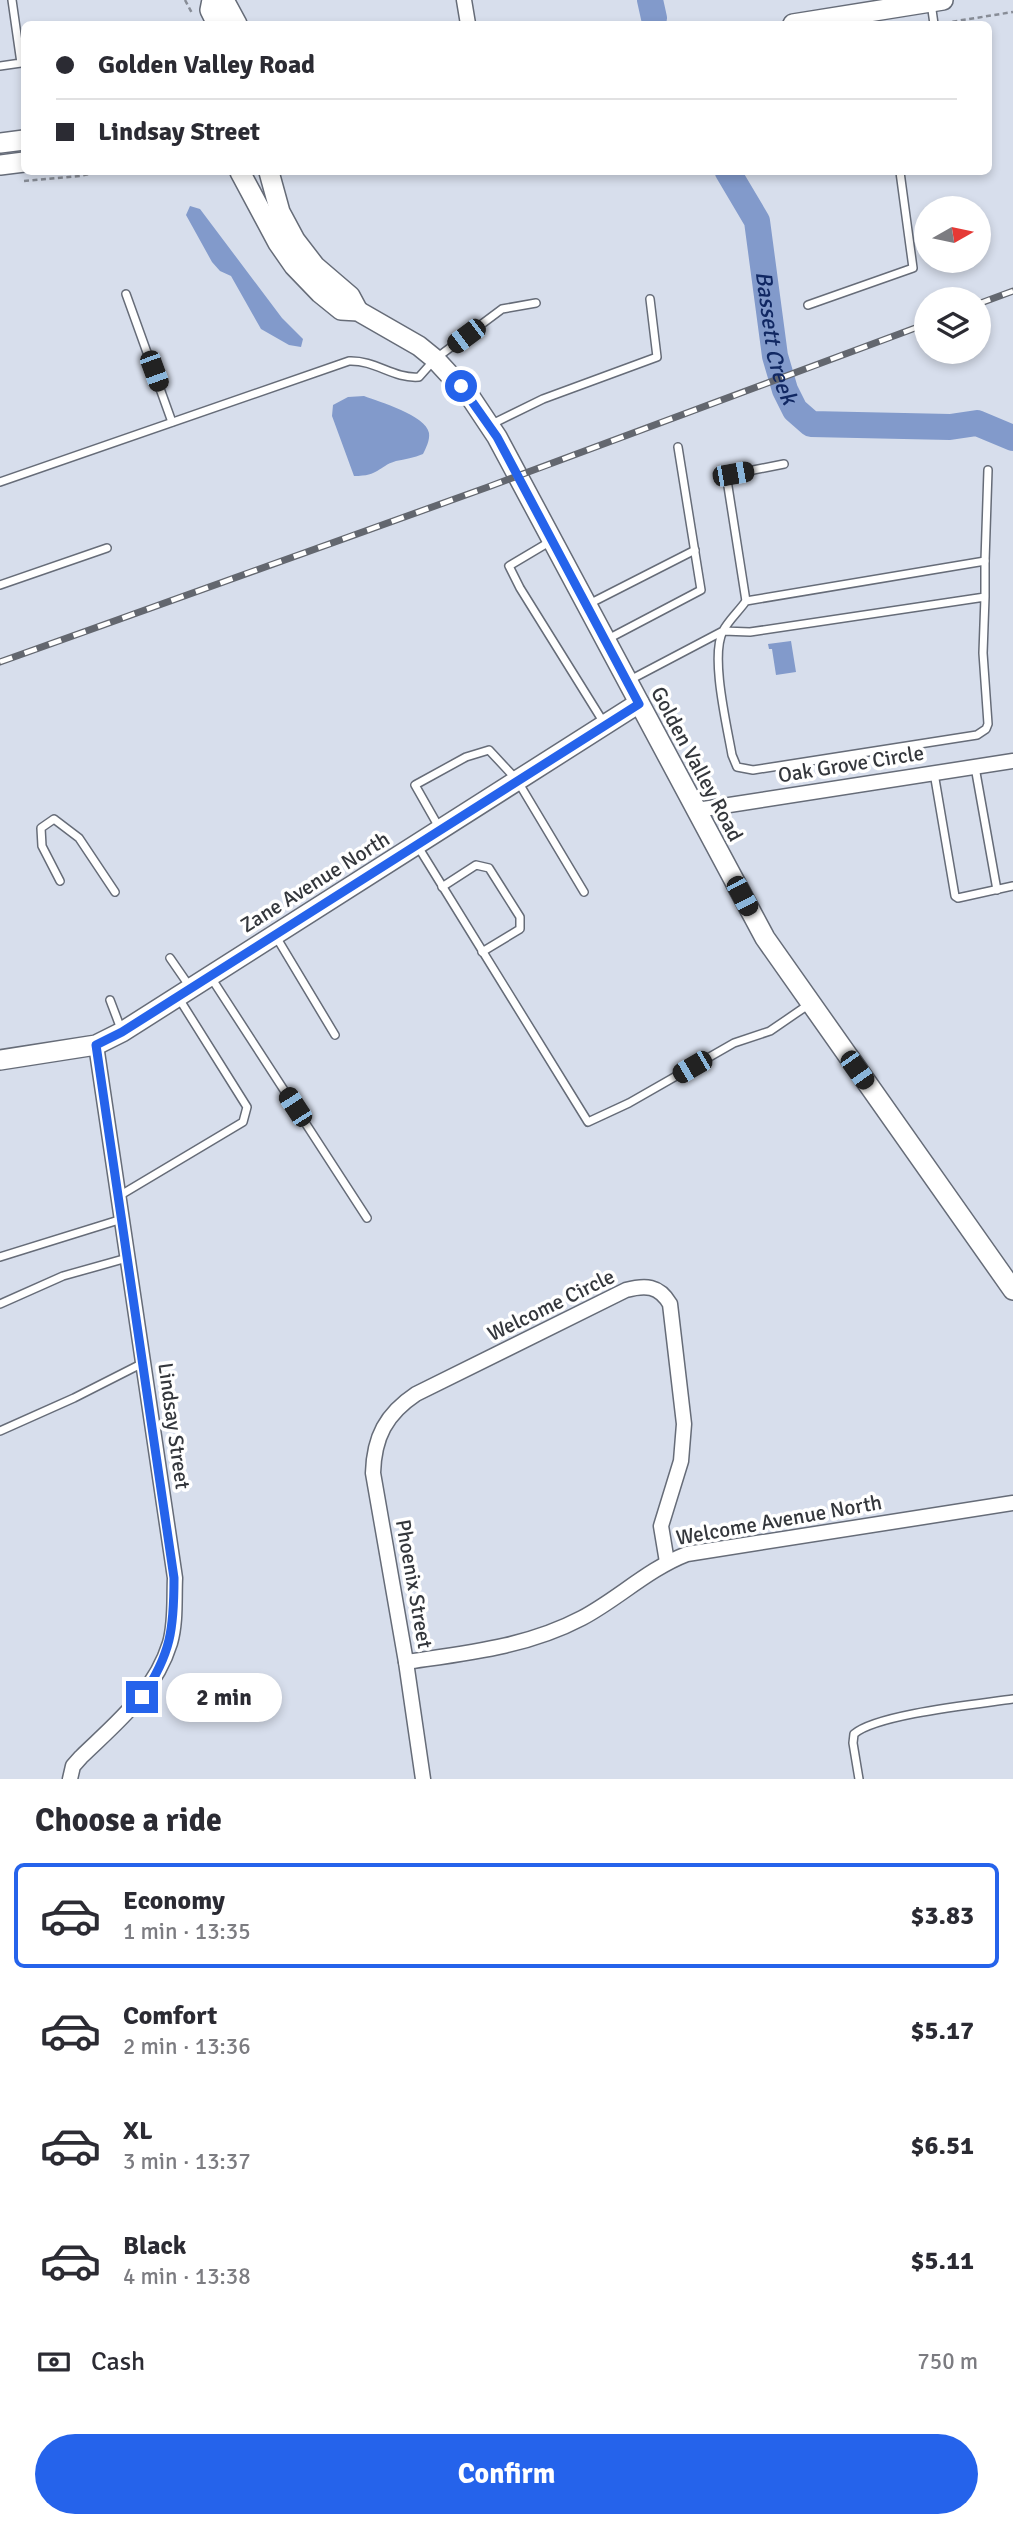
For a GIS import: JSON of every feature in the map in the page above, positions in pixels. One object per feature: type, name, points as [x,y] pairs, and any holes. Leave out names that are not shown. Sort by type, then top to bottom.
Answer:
[{"type":"street","points":[[212,0],[210,10],[216,21]]},
{"type":"street","points":[[219,0],[223,0],[235,21]]},
{"type":"street","points":[[464,0],[468,21]]},
{"type":"street","points":[[818,21],[878,14],[930,1]]},
{"type":"street","points":[[0,143],[21,140]]},
{"type":"street","points":[[0,165],[21,170]]},
{"type":"street","name":"Golden Valley Road","points":[[242,175],[278,243],[320,293],[341,310],[358,311],[419,346],[435,359],[471,398],[490,425],[765,938],[1013,1290]]},
{"type":"street","name":"Golden Valley Road","points":[[270,175],[280,212],[295,240],[315,266],[350,296],[358,311]]},
{"type":"street","name":"Zane Avenue North","points":[[0,1060],[96,1045],[122,1032],[639,704]]},
{"type":"street","name":"Oak Grove Circle","points":[[697,810],[1013,761]]},
{"type":"street","name":"Lindsay Street","points":[[71,1779],[74,1766],[80,1757],[142,1697],[159,1671],[170,1641],[174,1578],[96,1045]]},
{"type":"street","name":"Welcome Circle","points":[[400,1404],[626,1290],[641,1286],[655,1288],[665,1295],[670,1304],[684,1424],[681,1461],[662,1526],[667,1562]]},
{"type":"street","name":"Phoenix Street","points":[[400,1404],[387,1419],[379,1435],[374,1453],[373,1473],[423,1779]]},
{"type":"street","name":"Welcome Avenue North","points":[[406,1662],[497,1648],[553,1632],[612,1601],[667,1562],[687,1555],[717,1548],[1013,1503]]},
{"type":"lane","points":[[0,66],[21,63],[12,0]]},
{"type":"lane","points":[[930,1],[933,21]]},
{"type":"lane","points":[[808,305],[913,268],[900,175]]},
{"type":"lane","points":[[126,294],[172,422]]},
{"type":"lane","points":[[490,425],[543,399],[657,357],[650,299]]},
{"type":"lane","points":[[0,482],[349,361],[369,362],[407,378],[419,377],[435,359],[502,309],[536,303]]},
{"type":"lane","points":[[605,640],[701,590],[678,447]]},
{"type":"lane","points":[[746,601],[727,480],[733,474],[783,464]]},
{"type":"lane","points":[[985,561],[746,601],[723,631],[718,645],[718,664],[732,755],[737,767],[753,770],[982,732],[988,724],[989,713],[983,653],[988,470]]},
{"type":"lane","points":[[552,540],[509,566],[605,725]]},
{"type":"lane","points":[[0,585],[107,548]]},
{"type":"lane","points":[[586,606],[695,550]]},
{"type":"lane","points":[[627,681],[723,631],[750,632],[985,597]]},
{"type":"lane","points":[[440,829],[415,785],[466,757],[489,750],[517,780],[584,892]]},
{"type":"lane","points":[[975,766],[997,890]]},
{"type":"lane","points":[[934,772],[955,897],[1013,887]]},
{"type":"lane","points":[[60,881],[42,846],[41,828],[54,819],[79,838],[115,892]]},
{"type":"lane","points":[[416,845],[588,1122],[629,1103],[734,1043],[770,1031],[810,1004]]},
{"type":"lane","points":[[442,887],[476,865],[489,868],[520,917],[520,929],[482,952]]},
{"type":"lane","points":[[275,935],[335,1035]]},
{"type":"lane","points":[[119,1196],[243,1122],[247,1107],[184,992],[170,958]]},
{"type":"lane","points":[[210,976],[367,1218]]},
{"type":"lane","points":[[110,1000],[122,1032]]},
{"type":"lane","points":[[0,1257],[122,1219]]},
{"type":"lane","points":[[0,1304],[63,1276],[128,1258]]},
{"type":"lane","points":[[0,1431],[143,1363]]},
{"type":"lane","points":[[859,1779],[853,1743],[854,1734],[861,1728],[882,1720],[1013,1699]]},
{"type":"path","points":[[185,0],[195,19]]},
{"type":"path","points":[[954,21],[1013,12]]},
{"type":"water","points":[[190,206],[200,209],[282,318],[303,339],[301,347],[289,345],[261,329],[231,276],[220,271],[212,262],[186,215]]},
{"type":"water","points":[[364,396],[420,420],[429,433],[423,454],[396,461],[374,473],[354,476],[332,416],[333,405],[348,397]]},
{"type":"water","points":[[791,641],[796,672],[776,675],[772,649],[769,649],[768,644]]},
{"type":"waterway","points":[[650,0],[654,18]]},
{"type":"waterway","name":"Bassett Creek","points":[[730,175],[757,221],[775,356],[785,390],[795,410],[811,424],[950,427],[977,423],[1013,438]]},
{"type":"railway","points":[[991,299],[1013,291]]},
{"type":"railway","points":[[0,662],[488,487],[914,328]]},
{"type":"route","points":[[142,1697],[159,1671],[170,1641],[174,1578],[96,1045],[122,1032],[639,704],[497,437],[461,386]]}]
